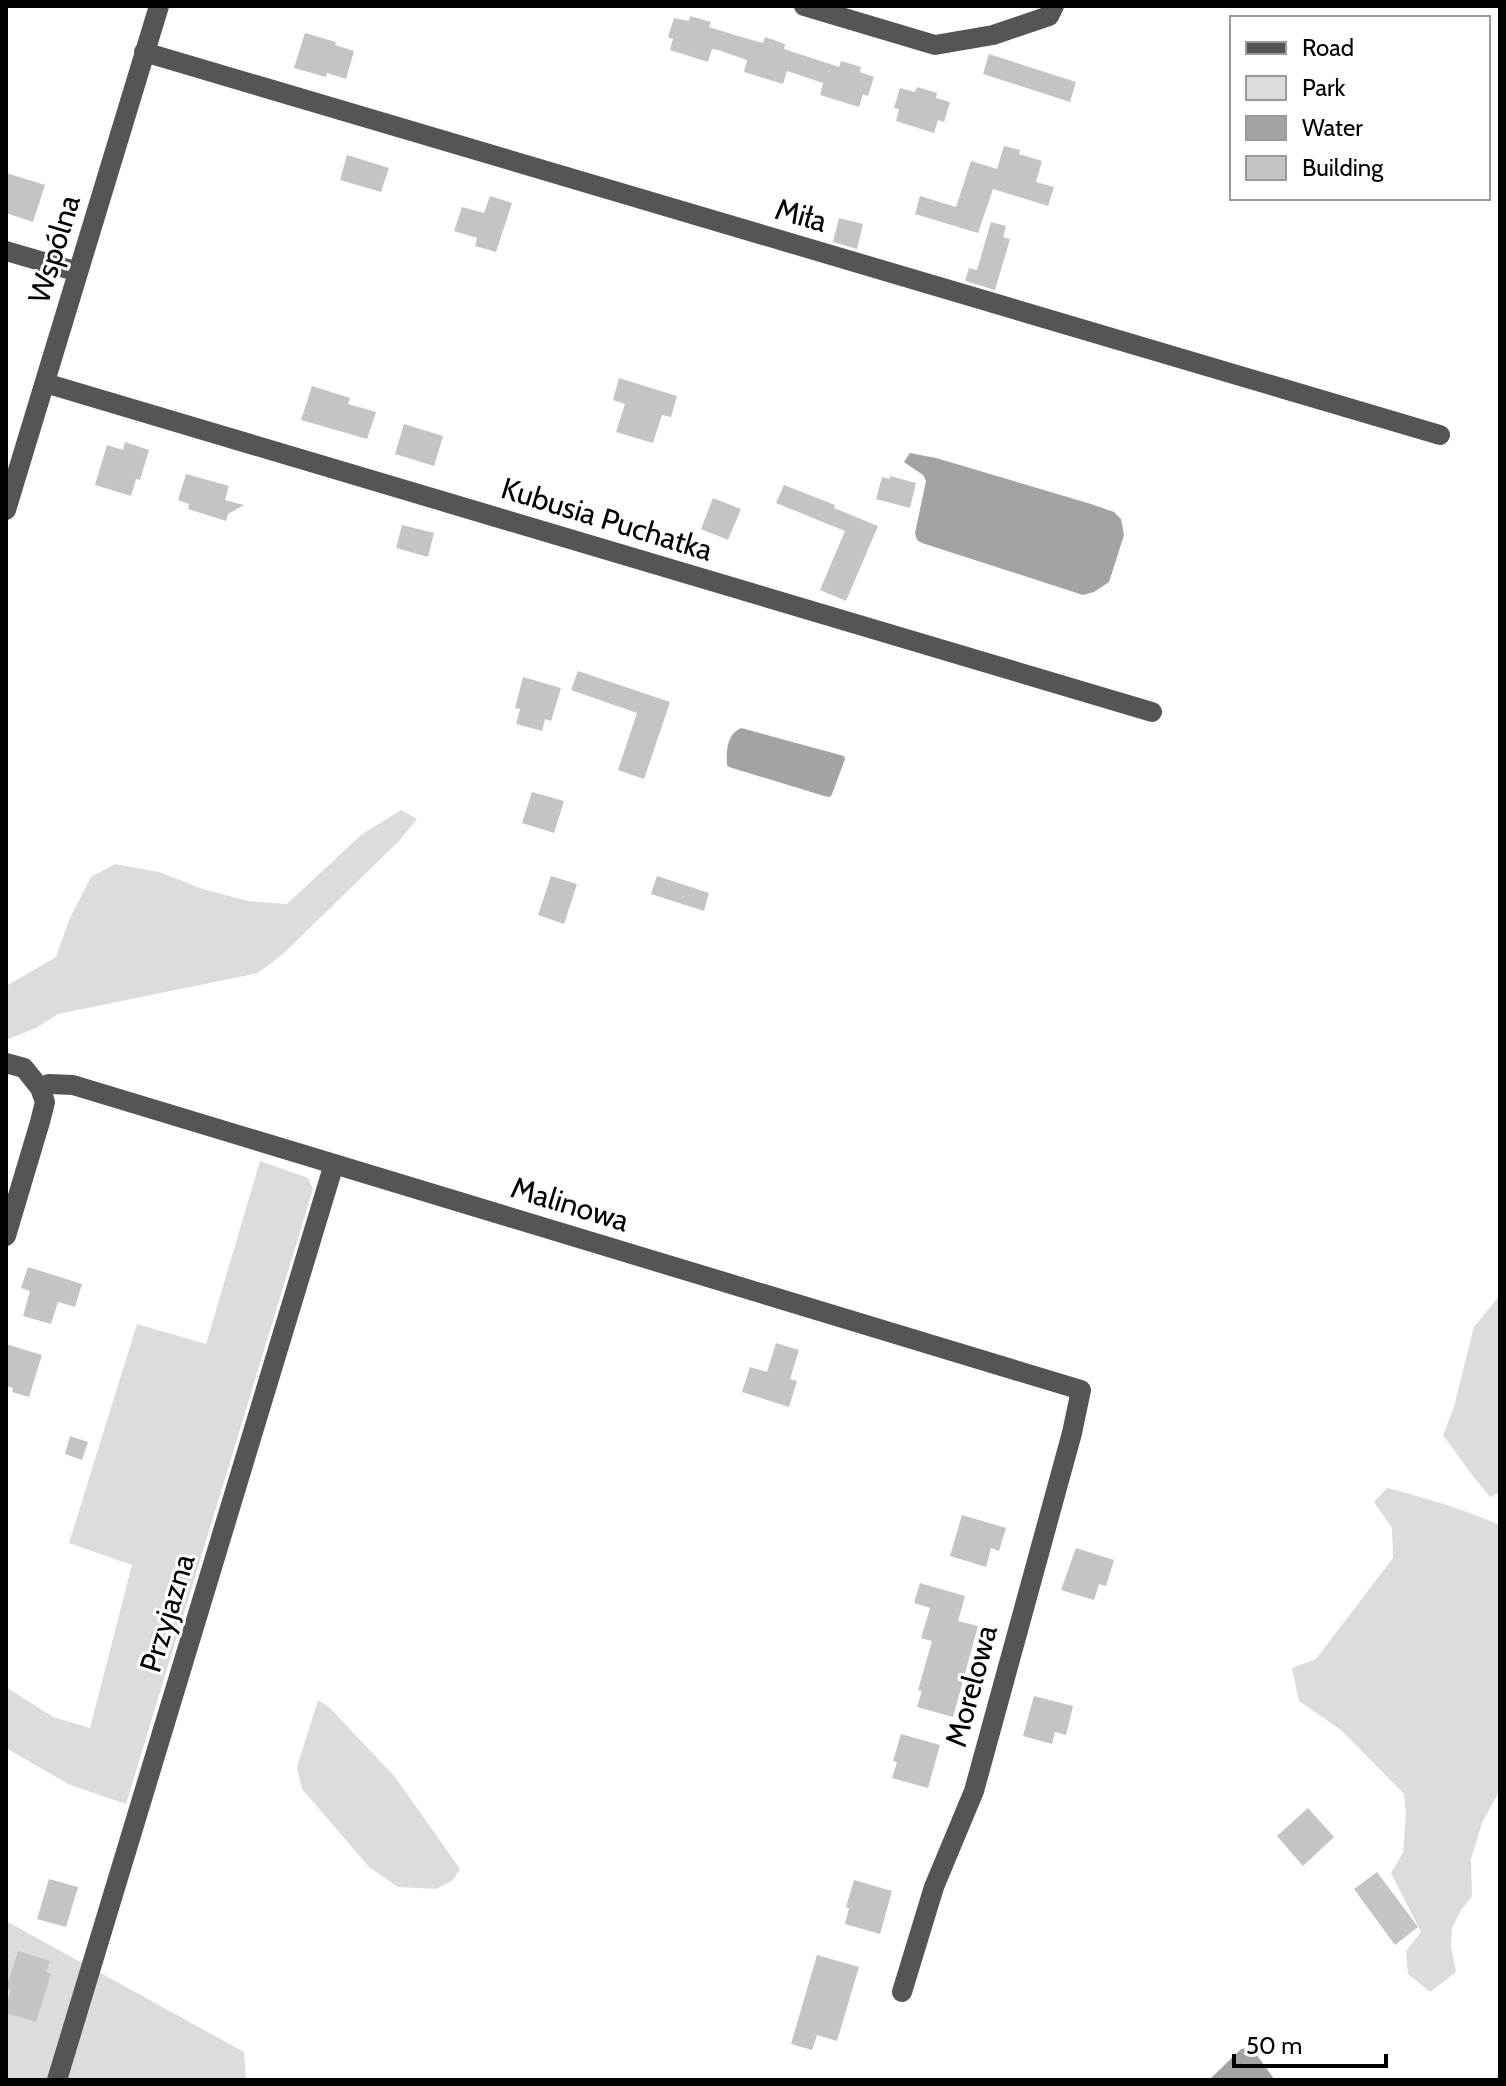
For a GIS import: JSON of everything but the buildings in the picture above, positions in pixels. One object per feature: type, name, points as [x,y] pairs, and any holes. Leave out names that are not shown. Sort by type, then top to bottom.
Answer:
[{"type":"street","name":"Wspólna","points":[[6,510],[15,450],[45,383],[159,6]]},
{"type":"street","points":[[804,6],[935,45],[993,35],[1049,16],[1054,6]]},
{"type":"street","name":"Miła","points":[[144,52],[1440,435]]},
{"type":"street","points":[[6,251],[78,272]]},
{"type":"street","name":"Kubusia Puchatka","points":[[45,383],[1152,712]]},
{"type":"street","points":[[6,1063],[24,1068],[40,1088],[45,1102],[6,1236]]},
{"type":"street","name":"Malinowa","points":[[40,1088],[49,1084],[73,1085],[1081,1390]]},
{"type":"street","name":"Przyjazna","points":[[57,2080],[334,1164]]},
{"type":"street","name":"Morelowa","points":[[902,1992],[934,1887],[974,1791],[1081,1390]]},
{"type":"green space","points":[[401,810],[417,819],[398,842],[283,954],[258,973],[58,1014],[36,1028],[6,1040],[6,986],[56,957],[69,920],[91,877],[115,864],[159,872],[203,889],[248,901],[287,904],[361,835]]},
{"type":"green space","points":[[260,1161],[308,1178],[313,1189],[126,1804],[70,1785],[6,1748],[6,1687],[53,1717],[90,1728],[132,1565],[69,1543],[137,1324],[206,1344]]},
{"type":"green space","points":[[1500,1295],[1500,1492],[1490,1497],[1443,1435],[1454,1407],[1474,1327]]},
{"type":"green space","points":[[1387,1488],[1444,1504],[1500,1525],[1500,1790],[1482,1823],[1471,1859],[1472,1896],[1452,1928],[1451,1946],[1456,1972],[1430,1992],[1408,1974],[1406,1951],[1421,1932],[1391,1873],[1403,1853],[1404,1794],[1341,1730],[1299,1701],[1292,1668],[1316,1659],[1393,1558],[1392,1528],[1374,1502]]},
{"type":"green space","points":[[318,1700],[329,1707],[395,1777],[460,1869],[452,1881],[436,1889],[398,1887],[369,1867],[302,1789],[297,1767]]},
{"type":"green space","points":[[6,1921],[244,2052],[246,2080],[6,2080]]},
{"type":"water","points":[[910,453],[936,458],[1114,512],[1121,519],[1124,535],[1109,582],[1083,595],[917,540],[915,533],[926,481],[923,475],[904,462]]},
{"type":"water","points":[[741,728],[844,756],[830,797],[729,767],[728,744],[733,734]]},
{"type":"water","points":[[1251,2047],[1275,2080],[1209,2080],[1241,2049]]}]
